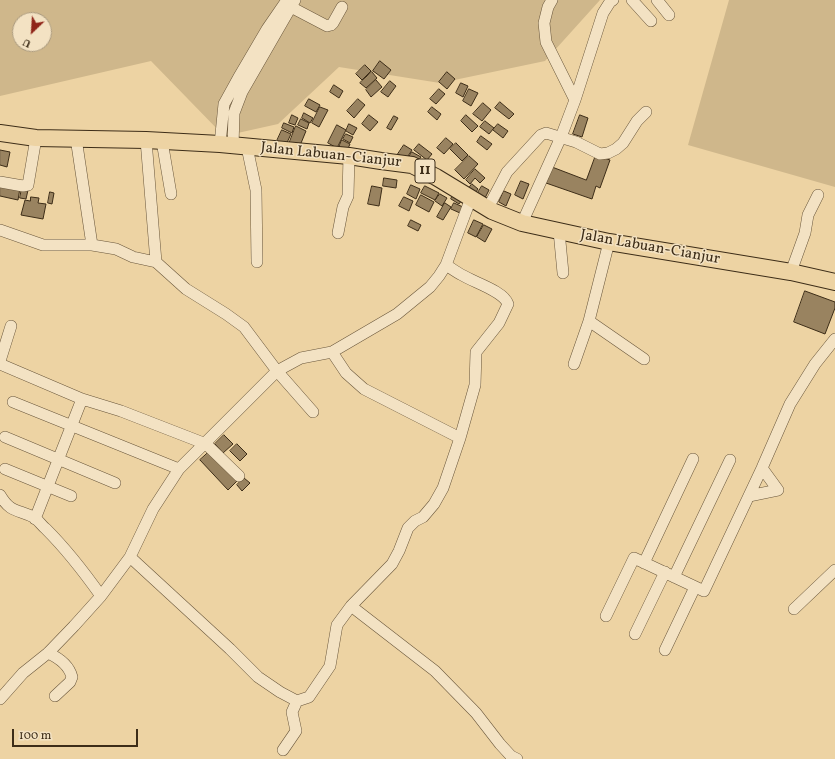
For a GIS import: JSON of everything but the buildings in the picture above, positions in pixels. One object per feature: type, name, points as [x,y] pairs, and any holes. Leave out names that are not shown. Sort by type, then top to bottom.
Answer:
[{"type":"highway","name":"Jalan Labuan-Cianjur","points":[[0,133],[36,138],[146,140],[234,146],[349,156],[412,165],[436,177],[499,214],[522,223],[609,242],[791,272],[835,282]]},
{"type":"street","points":[[552,0],[544,23],[546,42],[575,100]]},
{"type":"street","points":[[522,223],[561,137],[575,100],[603,13],[610,2],[614,0]]},
{"type":"street","points":[[632,0],[651,21]]},
{"type":"street","points":[[657,0],[670,15]]},
{"type":"street","points":[[257,262],[256,190],[234,146],[234,113],[242,92],[290,3],[327,26],[333,23],[342,7]]},
{"type":"street","points":[[488,208],[508,172],[541,135],[546,133],[561,137],[576,142],[600,154],[608,153],[623,143],[637,121],[646,112]]},
{"type":"street","points":[[0,182],[23,186],[28,185],[36,138]]},
{"type":"street","points":[[76,138],[92,245]]},
{"type":"street","points":[[146,140],[156,262]]},
{"type":"street","points":[[162,141],[171,194]]},
{"type":"street","points":[[338,233],[343,208],[348,196],[349,156]]},
{"type":"street","points":[[791,272],[805,232],[808,215],[818,195]]},
{"type":"street","points":[[0,699],[23,673],[48,653],[101,596],[130,558],[154,509],[179,469],[206,444],[277,371],[302,358],[332,352],[397,314],[430,287],[440,276],[446,265],[471,198]]},
{"type":"street","points":[[0,230],[43,245],[92,245],[116,249],[133,257],[156,262],[186,290],[226,314],[244,327],[277,371],[313,412]]},
{"type":"street","points":[[560,232],[563,273]]},
{"type":"street","points":[[574,364],[589,321],[609,242]]},
{"type":"street","points":[[283,750],[296,731],[292,712],[297,701],[308,697],[330,666],[337,625],[351,606],[392,564],[408,528],[415,520],[423,517],[434,504],[443,488],[460,438],[475,385],[476,352],[499,323],[508,304],[505,299],[490,288],[463,276],[446,265]]},
{"type":"street","points":[[589,321],[644,359]]},
{"type":"street","points":[[12,326],[0,362],[82,399],[121,411],[206,444],[239,476]]},
{"type":"street","points":[[606,616],[634,558],[704,591],[762,468],[790,404],[815,364],[835,339]]},
{"type":"street","points":[[332,352],[346,373],[364,389],[460,438]]},
{"type":"street","points":[[35,518],[82,399]]},
{"type":"street","points":[[13,402],[179,469]]},
{"type":"street","points":[[5,437],[115,483]]},
{"type":"street","points":[[644,562],[694,459]]},
{"type":"street","points":[[635,634],[730,460]]},
{"type":"street","points":[[749,496],[778,490],[762,468]]},
{"type":"street","points":[[5,469],[47,488],[71,496]]},
{"type":"street","points":[[0,495],[5,503],[14,510],[35,518],[51,534],[84,571],[101,596]]},
{"type":"street","points":[[130,558],[230,648],[258,677],[280,692],[297,701]]},
{"type":"street","points":[[794,609],[835,570]]},
{"type":"street","points":[[665,650],[695,586]]},
{"type":"street","points":[[351,606],[435,671],[476,712],[511,756],[517,759]]},
{"type":"street","points":[[48,653],[59,658],[69,669],[72,677],[70,682],[55,696]]},
{"type":"shaded area","points":[[0,0],[600,0],[545,61],[440,83],[339,67],[278,124],[224,136],[151,61],[0,96]]},
{"type":"shaded area","points":[[729,0],[835,0],[835,187],[688,145]]}]
